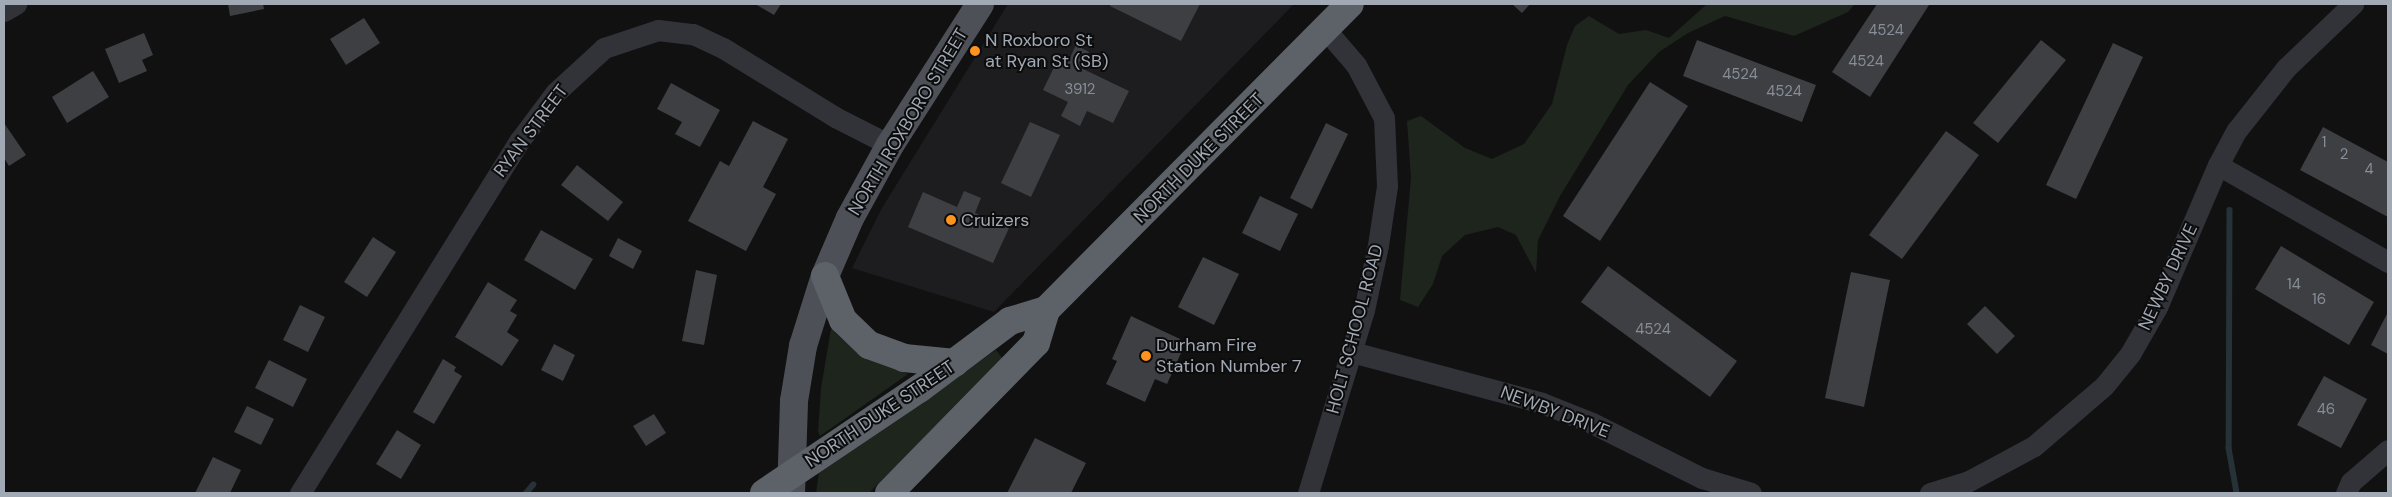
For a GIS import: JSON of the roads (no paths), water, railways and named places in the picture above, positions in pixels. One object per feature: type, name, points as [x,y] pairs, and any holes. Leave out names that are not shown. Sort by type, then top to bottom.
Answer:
[{"type":"highway","name":"NORTH DUKE STREET","points":[[791,484],[1010,321],[1046,310],[1350,4]]},
{"type":"highway","points":[[825,276],[844,320],[869,345],[904,358],[955,363]]},
{"type":"highway","name":"NORTH DUKE STREET","points":[[889,493],[1036,343],[1046,310]]},
{"type":"highway","points":[[764,493],[791,484]]},
{"type":"main road","name":"NORTH ROXBORO STREET","points":[[791,484],[798,375],[808,328],[825,276],[850,218],[890,145],[980,4]]},
{"type":"street","points":[[4,11],[16,4]]},
{"type":"street","name":"NEWBY DRIVE","points":[[1940,492],[2000,466],[2034,446],[2104,386],[2130,354],[2157,307],[2218,165],[2237,130],[2266,90],[2353,4]]},
{"type":"street","name":"RYAN STREET","points":[[300,493],[520,140],[555,93],[604,48],[645,32],[677,30],[693,34],[723,48],[835,117],[890,145]]},
{"type":"street","name":"HOLT SCHOOL ROAD","points":[[1308,493],[1352,352],[1378,245],[1387,186],[1387,134],[1384,118],[1370,88],[1326,30]]},
{"type":"street","points":[[2218,165],[2388,262]]},
{"type":"street","name":"NEWBY DRIVE","points":[[1352,352],[1542,403],[1592,423],[1702,478],[1751,493]]},
{"type":"street","points":[[2346,493],[2351,482],[2388,450]]},
{"type":"waterway","points":[[2230,210],[2229,448],[2237,493]]},
{"type":"waterway","points":[[526,493],[533,485]]},
{"type":"place","name":"N Roxboro St at Ryan St (SB)","points":[[975,51]]},
{"type":"place","name":"Cruizers","points":[[951,220]]},
{"type":"place","name":"Durham Fire Station Number 7","points":[[1146,356]]}]
